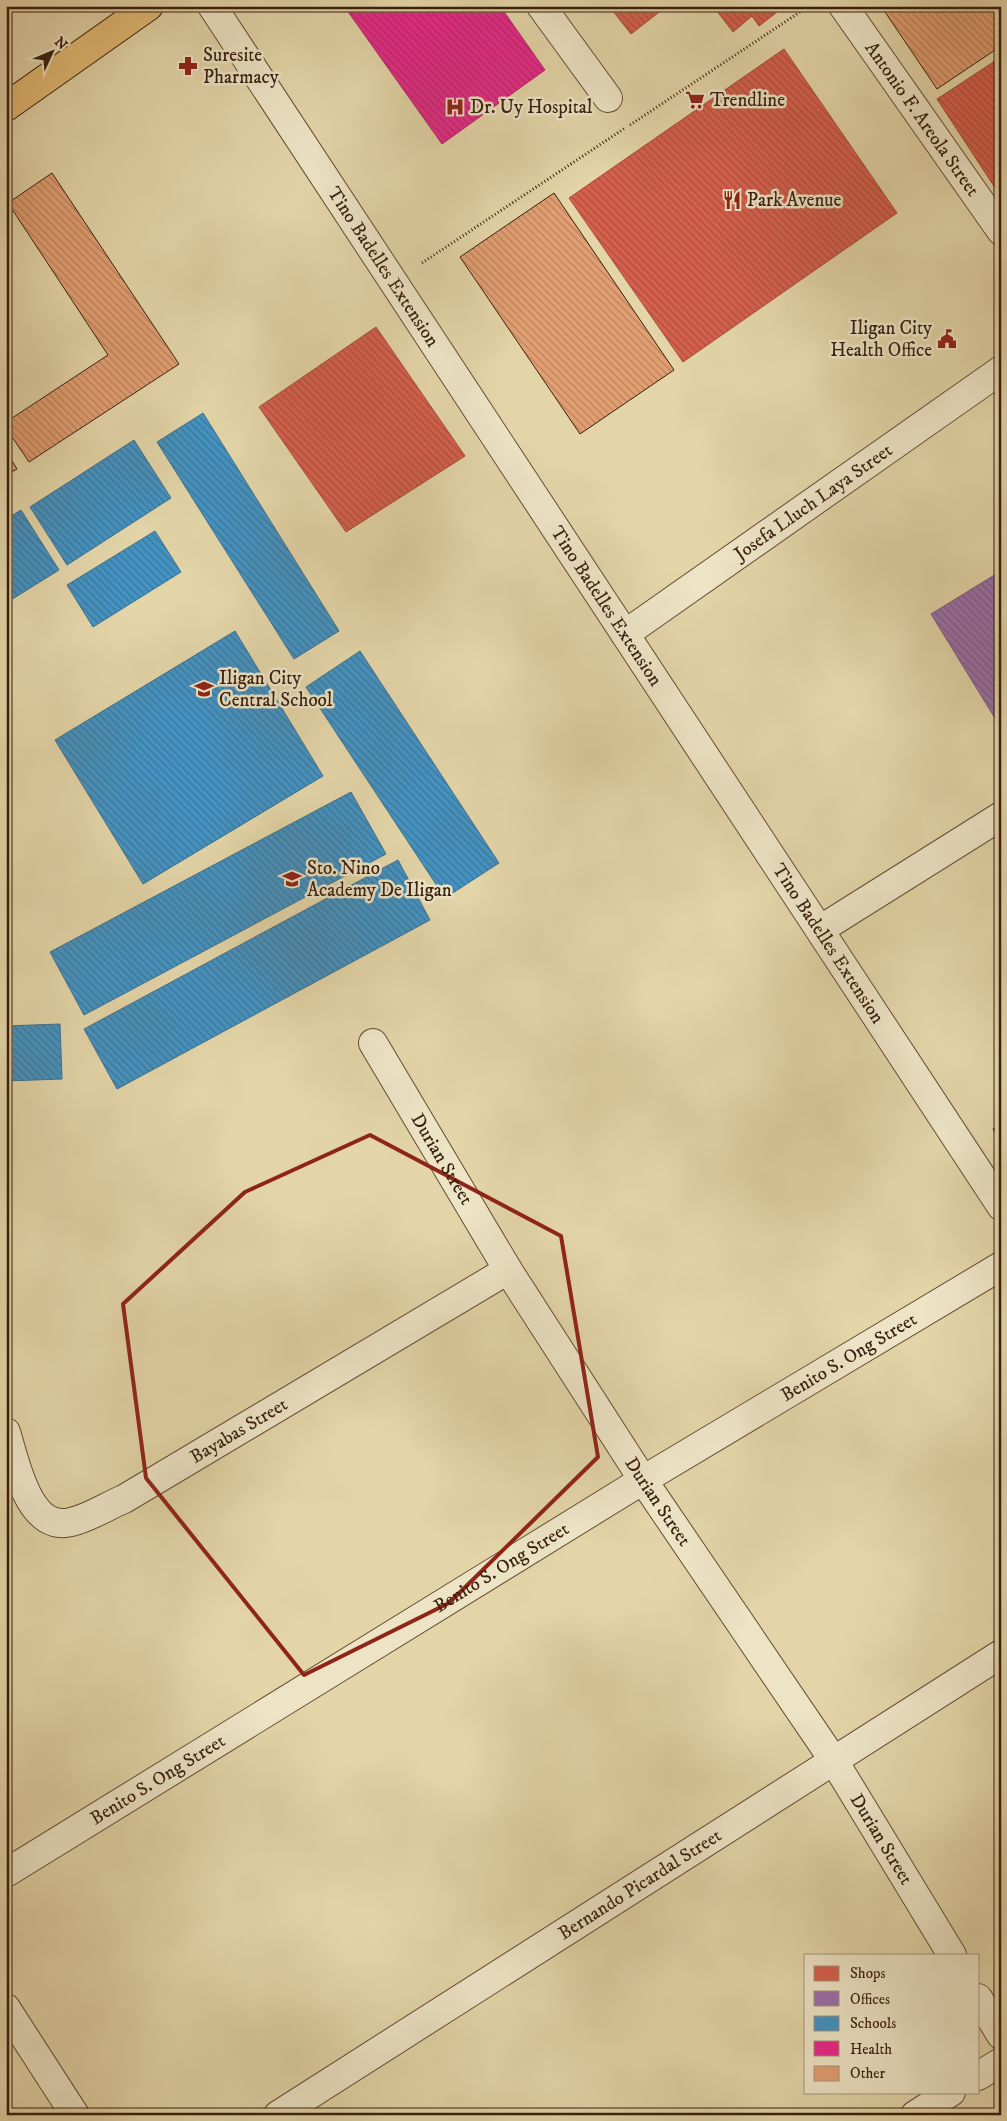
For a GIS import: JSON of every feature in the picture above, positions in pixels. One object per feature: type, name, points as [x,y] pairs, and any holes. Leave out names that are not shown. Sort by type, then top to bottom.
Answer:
[{"type":"highway","points":[[6,107],[150,6]]},
{"type":"street","name":"Tino Badelles Extension","points":[[212,6],[821,929],[1001,1206]]},
{"type":"street","points":[[541,6],[608,98]]},
{"type":"street","name":"Antonio F. Areola Street","points":[[842,6],[1001,231]]},
{"type":"street","name":"Josefa Lluch Laya Street","points":[[625,634],[1001,370]]},
{"type":"street","points":[[821,929],[1001,816]]},
{"type":"street","name":"Durian Street","points":[[373,1043],[508,1270],[643,1480],[834,1761],[951,1954]]},
{"type":"street","name":"Benito S. Ong Street","points":[[6,1873],[643,1480],[1001,1266]]},
{"type":"street","name":"Bayabas Street","points":[[6,1432],[25,1494],[29,1500],[38,1512],[56,1522],[70,1523],[124,1499],[508,1270]]},
{"type":"street","name":"Bernando Picardal Street","points":[[278,2115],[1001,1654]]},
{"type":"street","points":[[980,2001],[1001,2035]]},
{"type":"street","points":[[6,2008],[75,2115]]},
{"type":"street","points":[[980,2075],[1001,2062]]},
{"type":"street","points":[[915,2115],[948,2094]]},
{"type":"path","points":[[394,282],[810,6]]},
{"type":"highlighted area","points":[[370,1135],[561,1236],[598,1457],[449,1603],[304,1675],[146,1478],[123,1304],[245,1192]]},
{"type":"building: Shops","points":[[609,6],[667,6],[631,34]]},
{"type":"building: Shops","points":[[713,6],[785,6],[759,26],[752,16],[733,32]]},
{"type":"building: Shops","points":[[784,49],[897,213],[683,362],[569,198]]},
{"type":"building: Shops","points":[[1001,57],[1001,197],[937,99]]},
{"type":"building: Shops","points":[[376,327],[465,456],[346,532],[259,407]]},
{"type":"building: Offices","points":[[1001,571],[1001,728],[931,614]]},
{"type":"building: Schools","points":[[203,413],[339,631],[294,659],[157,442]]},
{"type":"building: Schools","points":[[134,440],[171,498],[67,565],[30,507]]},
{"type":"building: Schools","points":[[21,510],[59,570],[6,603],[6,519]]},
{"type":"building: Schools","points":[[155,531],[181,572],[93,627],[67,585]]},
{"type":"building: Schools","points":[[235,631],[323,776],[143,884],[55,740]]},
{"type":"building: Schools","points":[[360,651],[499,863],[445,898],[306,687]]},
{"type":"building: Schools","points":[[351,792],[386,854],[84,1015],[50,952]]},
{"type":"building: Schools","points":[[398,860],[430,920],[117,1089],[84,1029]]},
{"type":"building: Schools","points":[[60,1024],[62,1079],[6,1081],[6,1026]]},
{"type":"building: Health","name":"Dr. Uy Hospital","points":[[344,6],[500,6],[545,70],[442,144]]},
{"type":"building: Other","points":[[881,6],[1001,6],[1001,46],[937,89]]},
{"type":"building: Other","points":[[52,173],[179,364],[29,462],[6,428],[6,422],[108,355],[8,203]]},
{"type":"building: Other","points":[[554,193],[674,370],[580,434],[460,257]]},
{"type":"building: Other","points":[[6,451],[17,469],[6,475]]},
{"type":"building: Other","points":[[1001,1124],[1001,1142],[993,1129]]},
{"type":"place","name":"Suresite Pharmacy","points":[[188,66]]},
{"type":"place","name":"Trendline","points":[[695,100]]},
{"type":"place","name":"Dr. Uy Hospital","points":[[455,107]]},
{"type":"place","name":"Park Avenue","points":[[732,200]]},
{"type":"place","name":"Iligan City Health Office","points":[[947,339]]},
{"type":"place","name":"Iligan City Central School","points":[[204,689]]},
{"type":"place","name":"Sto. Nino Academy De Iligan","points":[[292,879]]}]
